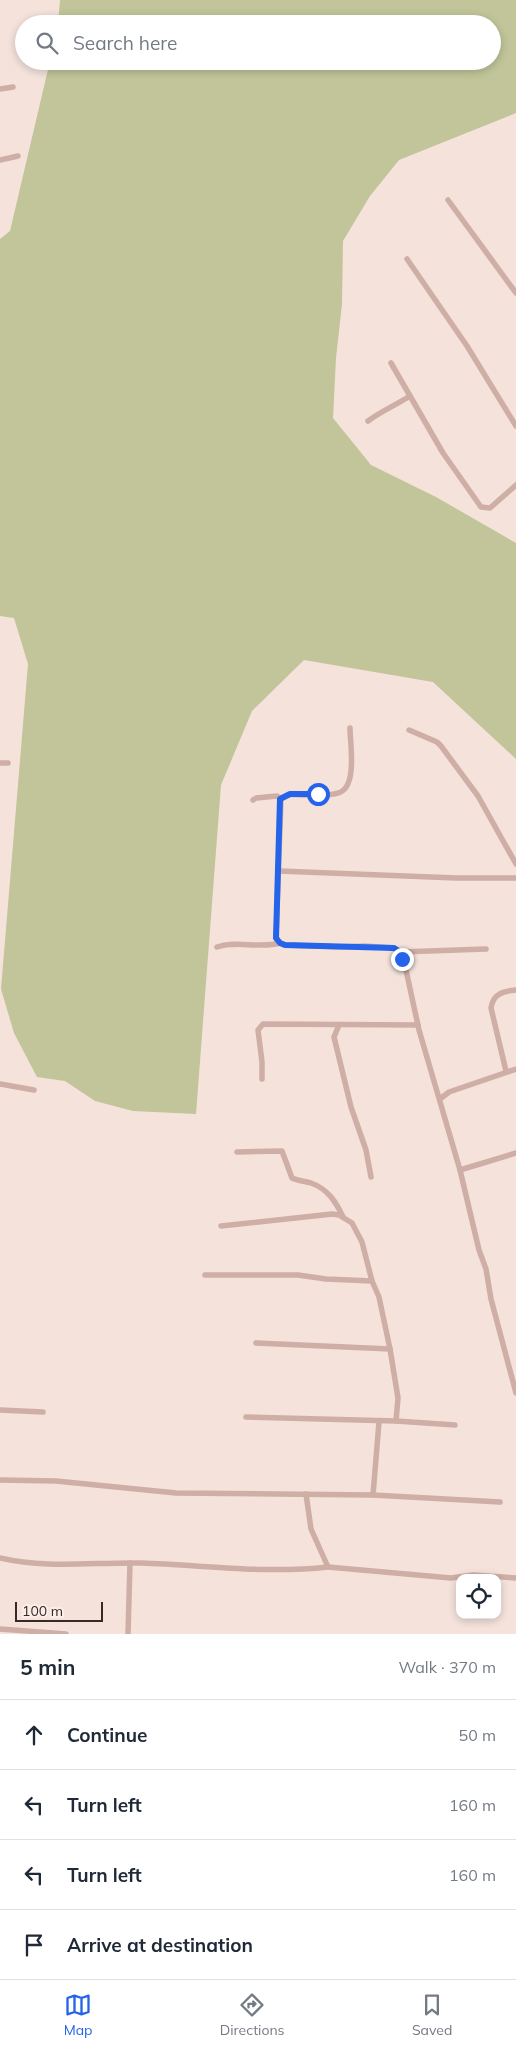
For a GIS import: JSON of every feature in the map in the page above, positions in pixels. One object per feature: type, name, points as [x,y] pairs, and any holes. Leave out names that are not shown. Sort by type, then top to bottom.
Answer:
[{"type":"street","points":[[0,89],[13,87]]},
{"type":"street","points":[[0,160],[18,156]]},
{"type":"street","points":[[448,200],[516,294]]},
{"type":"street","points":[[407,259],[467,346],[516,426]]},
{"type":"street","points":[[391,362],[443,453],[481,507],[490,508],[516,486]]},
{"type":"street","points":[[368,421],[380,412],[390,409],[410,396]]},
{"type":"street","points":[[280,799],[290,794],[334,794],[345,789],[351,778],[352,770],[350,728]]},
{"type":"street","points":[[409,730],[437,742],[441,746],[478,796],[516,864]]},
{"type":"street","points":[[0,763],[8,763]]},
{"type":"street","points":[[253,800],[277,796],[280,799]]},
{"type":"street","points":[[280,799],[276,938],[280,943],[302,946],[394,948],[400,952],[486,949]]},
{"type":"street","points":[[279,871],[456,878],[516,878]]},
{"type":"street","points":[[217,948],[228,945],[271,945],[280,943]]},
{"type":"street","points":[[400,952],[406,970],[418,1025],[460,1170],[516,1393]]},
{"type":"street","points":[[506,1071],[491,1008],[492,1000],[496,996],[516,990]]},
{"type":"street","points":[[262,1079],[258,1030],[263,1024],[418,1025]]},
{"type":"street","points":[[339,1025],[334,1034],[335,1044],[351,1107],[366,1150],[371,1177]]},
{"type":"street","points":[[440,1099],[449,1092],[516,1068]]},
{"type":"street","points":[[0,1084],[34,1090]]},
{"type":"street","points":[[237,1152],[282,1151],[292,1178],[313,1184],[328,1192],[344,1217]]},
{"type":"street","points":[[460,1170],[516,1153]]},
{"type":"street","points":[[221,1226],[332,1214],[344,1217],[352,1223],[362,1242],[372,1281],[379,1297],[398,1398],[396,1421]]},
{"type":"street","points":[[205,1275],[298,1275],[326,1279],[372,1281]]},
{"type":"street","points":[[256,1343],[390,1349]]},
{"type":"street","points":[[0,1410],[43,1412]]},
{"type":"street","points":[[246,1417],[396,1421],[455,1426]]},
{"type":"street","points":[[373,1495],[379,1422]]},
{"type":"street","points":[[0,1480],[56,1481],[176,1492],[373,1495],[500,1502]]},
{"type":"street","points":[[306,1494],[311,1529],[328,1567]]},
{"type":"street","points":[[0,1558],[44,1565],[183,1564],[272,1571],[328,1567],[452,1578],[473,1575],[516,1578]]},
{"type":"street","points":[[128,1634],[130,1563]]},
{"type":"street","points":[[0,1629],[66,1634]]},
{"type":"green space","points":[[60,0],[516,0],[516,113],[399,160],[370,196],[343,241],[342,304],[336,358],[333,418],[371,465],[436,497],[516,543],[516,759],[433,682],[304,660],[252,711],[221,785],[196,1114],[133,1111],[95,1101],[65,1081],[37,1077],[14,1033],[1,989],[28,664],[14,618],[0,616],[0,239],[10,231],[48,70],[501,70],[501,15],[59,15]]},
{"type":"route","points":[[318,794],[290,794],[280,799],[276,938],[285,945],[394,948],[400,952],[402,959]]}]
